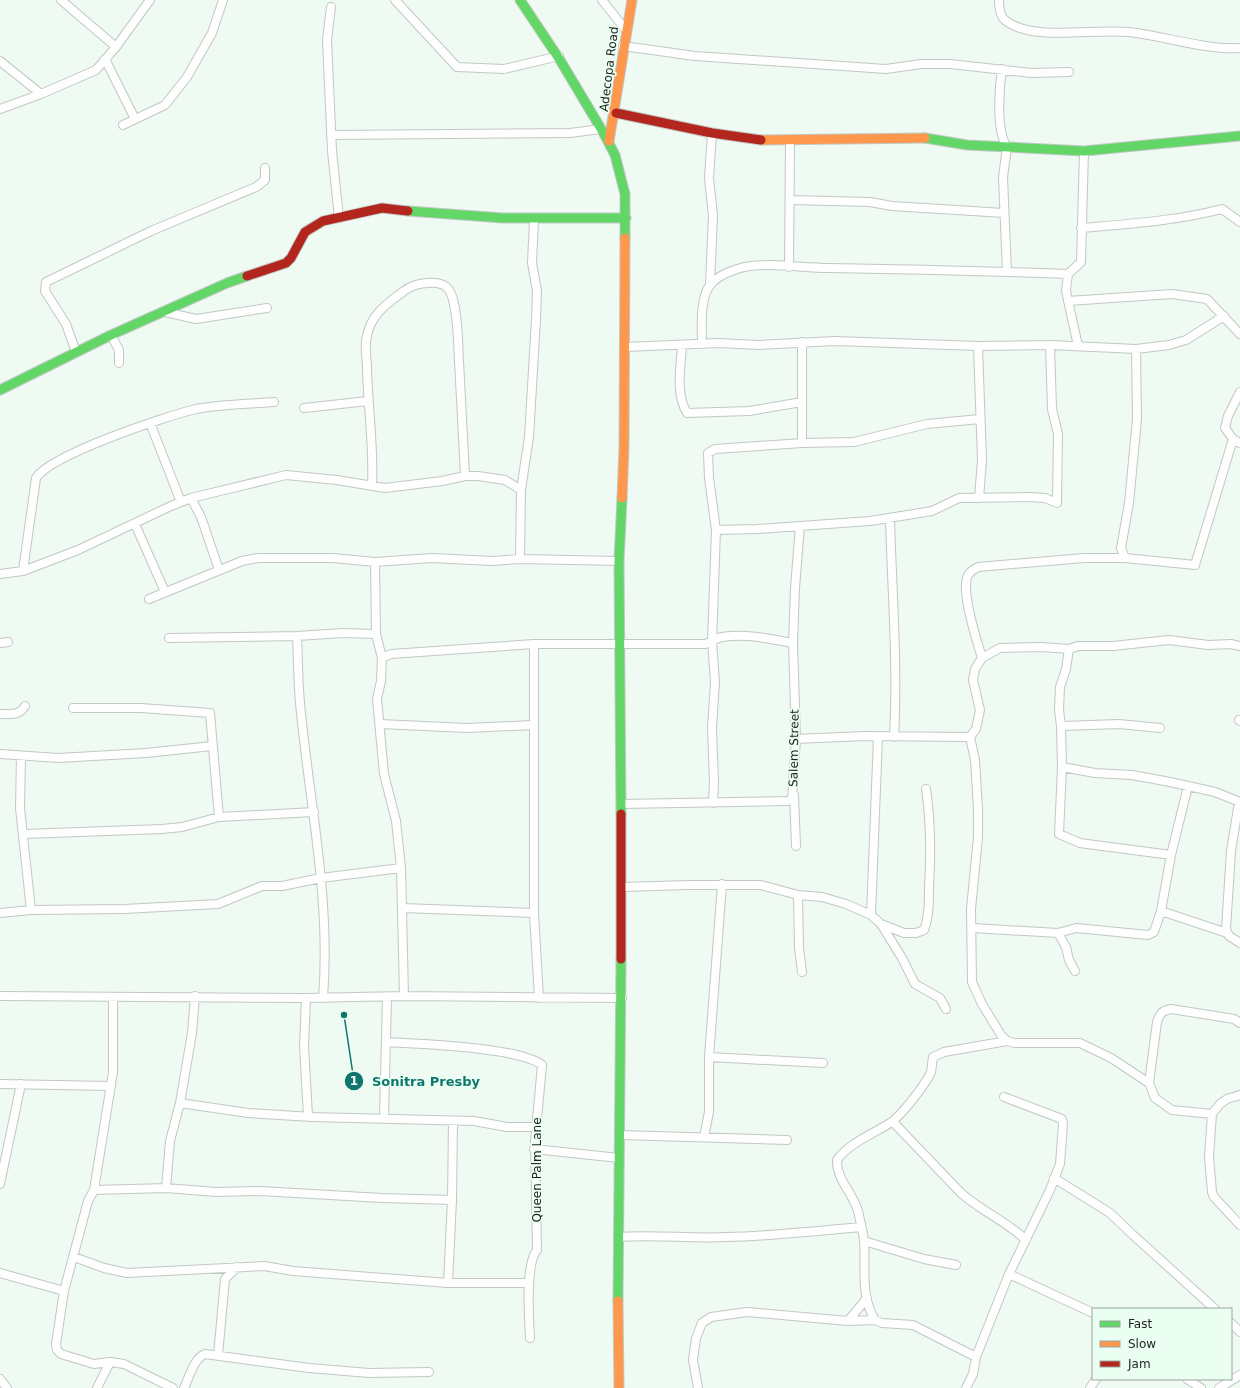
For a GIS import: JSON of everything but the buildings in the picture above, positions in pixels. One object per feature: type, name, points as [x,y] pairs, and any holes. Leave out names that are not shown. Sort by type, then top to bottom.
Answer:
[{"type":"street","points":[[61,0],[116,47]]},
{"type":"street","points":[[0,109],[41,94],[96,70],[116,47],[150,0]]},
{"type":"street","points":[[123,125],[165,105],[187,77],[212,33],[223,0]]},
{"type":"street","points":[[395,0],[457,67],[504,69],[559,56]]},
{"type":"street","points":[[520,0],[559,56],[609,141],[618,160],[623,179],[626,218],[624,448],[619,561],[622,888],[622,998],[618,1237],[619,1388]]},
{"type":"street","points":[[602,0],[626,29]]},
{"type":"street","name":"Adecopa Road","points":[[609,141],[616,113],[623,46],[632,0]]},
{"type":"street","points":[[999,0],[999,13],[1003,19],[1009,23],[1029,30],[1067,33],[1128,32],[1240,48]]},
{"type":"street","points":[[331,7],[327,40],[331,135],[339,218]]},
{"type":"street","points":[[623,46],[695,56],[886,69],[921,64],[950,64],[1031,72],[1069,72]]},
{"type":"street","points":[[105,59],[135,119]]},
{"type":"street","points":[[0,61],[41,94]]},
{"type":"street","points":[[1002,70],[999,87],[999,105],[1003,141],[1007,147],[1003,177],[1007,272]]},
{"type":"street","points":[[616,113],[712,133],[759,140],[790,141],[852,138],[932,138],[966,145],[1032,147],[1084,151],[1240,136]]},
{"type":"street","points":[[331,135],[570,133],[601,129]]},
{"type":"street","points":[[702,344],[704,297],[710,284],[713,216],[709,178],[712,133]]},
{"type":"street","points":[[790,141],[790,267]]},
{"type":"street","points":[[1078,346],[1071,307],[1066,291],[1068,274],[1081,262],[1084,151]]},
{"type":"street","points":[[76,352],[66,324],[45,291],[46,282],[151,231],[256,187],[265,180],[265,168]]},
{"type":"street","points":[[790,200],[870,202],[892,206],[1004,213]]},
{"type":"street","points":[[0,390],[111,335],[227,283],[286,263],[291,258],[305,232],[323,221],[365,213],[382,208],[445,215],[534,220],[626,218]]},
{"type":"street","points":[[1081,228],[1153,222],[1202,214],[1222,209],[1240,222]]},
{"type":"street","points":[[520,559],[521,490],[529,436],[536,319],[537,291],[532,263],[534,220]]},
{"type":"street","points":[[710,284],[729,272],[745,267],[918,268],[1068,274]]},
{"type":"street","points":[[372,486],[371,425],[368,401],[366,337],[370,323],[378,312],[410,286],[439,284],[445,286],[452,294],[457,328],[465,476]]},
{"type":"street","points":[[1068,301],[1172,294],[1188,295],[1207,299],[1240,334]]},
{"type":"street","points":[[165,312],[196,319],[267,308]]},
{"type":"street","points":[[625,347],[702,344],[759,345],[802,342],[978,346],[1050,345],[1136,349],[1186,340],[1224,316]]},
{"type":"street","points":[[111,335],[119,350],[119,363]]},
{"type":"street","points":[[802,342],[802,443]]},
{"type":"street","points":[[682,345],[680,389],[681,403],[687,413],[749,411],[802,402]]},
{"type":"street","points":[[716,530],[829,525],[890,519],[932,511],[959,498],[1046,498],[1057,503],[1058,434],[1052,409],[1050,345]]},
{"type":"street","points":[[978,346],[982,460],[979,498]]},
{"type":"street","points":[[1125,558],[1121,548],[1129,503],[1137,419],[1136,349]]},
{"type":"street","points":[[982,658],[968,607],[968,576],[972,570],[978,567],[1084,558],[1125,558],[1195,565],[1236,441],[1225,428],[1228,416],[1240,392]]},
{"type":"street","points":[[304,408],[368,401]]},
{"type":"street","points":[[23,571],[36,478],[40,472],[48,466],[92,445],[150,423],[196,409],[274,402]]},
{"type":"street","points":[[713,803],[714,782],[712,728],[714,682],[712,642],[716,530],[707,458],[711,450],[802,443],[854,442],[926,424],[980,419]]},
{"type":"street","points":[[150,423],[181,502]]},
{"type":"street","points":[[0,574],[23,571],[78,550],[191,498],[286,475],[337,480],[372,486],[402,487],[451,480],[465,476],[505,480],[521,490]]},
{"type":"street","points":[[191,498],[201,517],[219,570]]},
{"type":"street","points":[[890,519],[892,600],[895,636],[893,643],[897,679],[894,737]]},
{"type":"street","points":[[135,524],[165,592]]},
{"type":"street","name":"Salem Street","points":[[621,804],[656,802],[713,803],[788,801],[792,799],[794,794],[796,739],[793,643],[795,588],[800,526]]},
{"type":"street","points":[[149,599],[242,561],[258,558],[333,558],[375,562],[432,558],[492,561],[520,559],[619,561]]},
{"type":"street","points":[[375,562],[376,634],[382,658],[381,681],[377,699],[384,774],[396,821],[401,868],[404,996]]},
{"type":"street","points":[[169,638],[297,636],[343,633],[376,634]]},
{"type":"street","points":[[297,636],[300,703],[314,812],[326,939],[323,998]]},
{"type":"street","points":[[382,658],[391,654],[534,644],[688,645],[712,642],[721,637],[758,637],[793,643]]},
{"type":"street","points":[[1007,1041],[1001,1035],[982,1004],[972,982],[972,909],[978,837],[978,809],[975,760],[970,737],[976,729],[980,710],[973,680],[975,669],[982,658],[1000,648],[1042,647],[1069,649],[1078,646],[1113,646],[1169,640],[1208,645],[1231,644],[1240,646]]},
{"type":"street","points":[[534,644],[534,913],[539,998]]},
{"type":"street","points":[[1069,649],[1066,669],[1060,687],[1058,710],[1061,726],[1062,767],[1059,834],[1080,843],[1170,856]]},
{"type":"street","points":[[0,714],[18,714],[22,712],[25,706]]},
{"type":"street","points":[[73,708],[141,708],[210,713],[219,818]]},
{"type":"street","points":[[380,724],[467,728],[533,725]]},
{"type":"street","points":[[1061,726],[1119,724],[1160,728]]},
{"type":"street","points":[[870,915],[878,737]]},
{"type":"street","points":[[796,739],[970,737]]},
{"type":"street","points":[[0,754],[58,758],[212,746]]},
{"type":"street","points":[[21,756],[20,808],[31,910]]},
{"type":"street","points":[[1062,767],[1095,773],[1132,775],[1188,786],[1215,792],[1240,802],[1231,851],[1227,933]]},
{"type":"street","points":[[972,928],[1058,933],[1076,928],[1148,935],[1154,932],[1160,911],[1170,856],[1188,786]]},
{"type":"street","points":[[622,888],[722,884],[761,886],[798,895],[822,897],[846,904],[870,915],[881,924],[904,933],[916,933],[924,930],[926,925],[929,898],[931,840],[926,789]]},
{"type":"street","points":[[794,794],[796,846]]},
{"type":"street","points":[[24,834],[162,829],[182,827],[219,818],[314,812]]},
{"type":"street","points":[[0,913],[31,910],[124,909],[218,904],[262,886],[282,886],[321,878],[401,868]]},
{"type":"street","points":[[704,1137],[709,1106],[709,1057],[722,884]]},
{"type":"street","points":[[798,895],[802,972]]},
{"type":"street","points":[[402,908],[534,913]]},
{"type":"street","points":[[1160,911],[1227,933],[1240,943]]},
{"type":"street","points":[[881,924],[902,958],[915,984],[940,998],[946,1008]]},
{"type":"street","points":[[1058,933],[1066,947],[1069,960],[1075,971]]},
{"type":"street","points":[[0,996],[113,998],[195,996],[323,998],[404,996],[622,998]]},
{"type":"street","points":[[166,1188],[170,1141],[180,1103],[192,1033],[195,996]]},
{"type":"street","points":[[384,1118],[387,997]]},
{"type":"street","points":[[113,998],[114,1046],[111,1086],[94,1190],[88,1201],[64,1291],[56,1344],[57,1350],[61,1354],[94,1364],[110,1362],[124,1364],[174,1388]]},
{"type":"street","points":[[306,998],[304,1046],[308,1116]]},
{"type":"street","points":[[1212,1114],[1172,1110],[1155,1098],[1149,1083],[1159,1014],[1163,1011],[1171,1009],[1234,1019],[1240,1024]]},
{"type":"street","points":[[875,1320],[869,1311],[864,1285],[864,1241],[857,1208],[839,1173],[837,1160],[841,1154],[861,1140],[893,1122],[920,1090],[931,1072],[933,1057],[944,1052],[1007,1041],[1015,1043],[1080,1043],[1111,1058],[1149,1083]]},
{"type":"street","name":"Queen Palm Lane","points":[[386,1042],[473,1049],[509,1054],[538,1061],[542,1065],[534,1149],[537,1250],[533,1254],[529,1283],[530,1338]]},
{"type":"street","points":[[709,1057],[823,1063]]},
{"type":"street","points":[[0,1084],[111,1086]]},
{"type":"street","points":[[0,1184],[21,1084]]},
{"type":"street","points":[[1240,1095],[1227,1099],[1220,1104],[1212,1114],[1209,1156],[1212,1192],[1214,1197],[1240,1225]]},
{"type":"street","points":[[966,1388],[973,1374],[976,1357],[1009,1274],[1060,1164],[1063,1124],[1062,1119],[1004,1097]]},
{"type":"street","points":[[180,1103],[248,1113],[453,1122],[474,1121],[507,1127],[535,1127]]},
{"type":"street","points":[[448,1283],[452,1200],[453,1122]]},
{"type":"street","points":[[893,1122],[972,1203],[1017,1232],[1026,1240]]},
{"type":"street","points":[[620,1135],[787,1140]]},
{"type":"street","points":[[534,1149],[619,1158]]},
{"type":"street","points":[[1054,1178],[1110,1213],[1214,1308]]},
{"type":"street","points":[[94,1190],[166,1188],[216,1192],[260,1191],[382,1198],[452,1200]]},
{"type":"street","points":[[618,1237],[668,1235],[688,1238],[727,1237],[861,1227]]},
{"type":"street","points":[[864,1241],[924,1259],[956,1265]]},
{"type":"street","points":[[74,1257],[104,1268],[127,1273],[264,1266],[294,1271],[448,1283],[529,1283]]},
{"type":"street","points":[[218,1355],[225,1279],[237,1267]]},
{"type":"street","points":[[214,1268],[225,1279]]},
{"type":"street","points":[[0,1273],[64,1291]]},
{"type":"street","points":[[1009,1274],[1092,1313]]},
{"type":"street","points":[[848,1321],[867,1298]]},
{"type":"street","points":[[698,1388],[692,1360],[696,1338],[702,1323],[711,1318],[747,1312],[848,1321],[875,1320],[882,1323],[914,1325],[976,1357]]},
{"type":"street","points":[[1232,1325],[1240,1332]]},
{"type":"street","points":[[184,1388],[201,1355],[218,1355],[309,1368],[369,1372],[429,1372]]},
{"type":"street","points":[[97,1388],[110,1362]]},
{"type":"street","points":[[1219,1388],[1240,1375]]},
{"type":"street","points":[[0,1379],[7,1388]]},
{"type":"street","points":[[1188,1380],[1200,1388]]},
{"type":"street","points":[[1232,1381],[1238,1388]]},
{"type":"traffic: fast","points":[[520,0],[560,60],[615,155],[625,194],[625,238]]},
{"type":"traffic: fast","points":[[925,138],[967,145],[1084,151],[1240,136]]},
{"type":"traffic: fast","points":[[408,211],[503,218],[626,218]]},
{"type":"traffic: fast","points":[[0,390],[111,335],[227,283],[247,276]]},
{"type":"traffic: fast","points":[[621,814],[619,561],[622,498]]},
{"type":"traffic: fast","points":[[618,1301],[621,959]]},
{"type":"traffic: slow","points":[[609,141],[632,0]]},
{"type":"traffic: slow","points":[[761,140],[925,138]]},
{"type":"traffic: slow","points":[[622,498],[624,448],[625,238]]},
{"type":"traffic: slow","points":[[618,1301],[619,1388]]},
{"type":"traffic: jam","points":[[616,113],[712,133],[761,140]]},
{"type":"traffic: jam","points":[[247,276],[286,263],[291,258],[305,232],[323,221],[382,208],[408,211]]},
{"type":"traffic: jam","points":[[621,814],[621,959]]},
{"type":"place","name":"Sonitra Presby","points":[[344,1015]]}]
